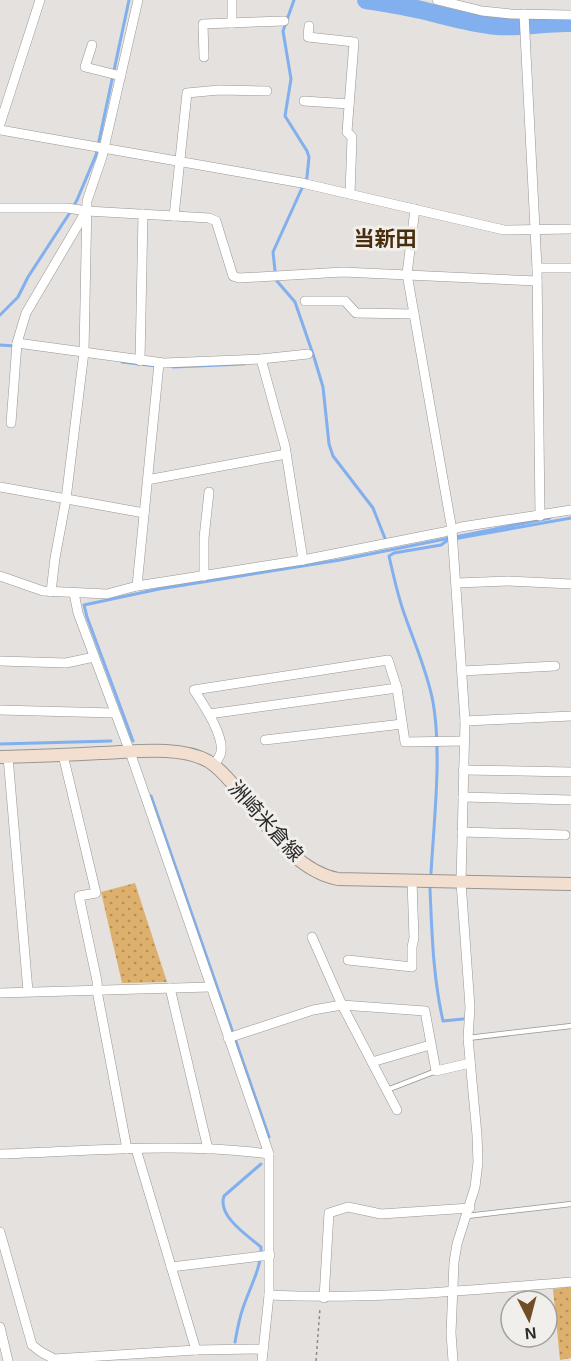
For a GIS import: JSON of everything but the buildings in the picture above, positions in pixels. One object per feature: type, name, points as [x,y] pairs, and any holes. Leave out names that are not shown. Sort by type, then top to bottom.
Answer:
[{"type":"main road","name":"洲崎米倉線","points":[[4,757],[63,755],[128,746],[194,755],[214,765],[225,775],[287,849],[309,868],[323,876],[338,879],[571,884]]},
{"type":"street","points":[[0,124],[40,0]]},
{"type":"street","points":[[51,592],[66,499],[83,354],[87,201],[138,0]]},
{"type":"street","points":[[232,0],[232,23]]},
{"type":"street","points":[[437,0],[524,16],[571,15]]},
{"type":"street","points":[[524,16],[537,268],[540,516]]},
{"type":"street","points":[[204,57],[203,24],[284,21]]},
{"type":"street","points":[[309,26],[308,37],[354,42],[347,132],[352,137],[350,194]]},
{"type":"street","points":[[92,45],[85,67],[120,76]]},
{"type":"street","points":[[174,216],[187,93],[219,90],[267,91]]},
{"type":"street","points":[[304,101],[349,104]]},
{"type":"street","points":[[0,130],[305,184],[504,230],[571,229]]},
{"type":"street","points":[[0,208],[71,209],[209,218],[216,221],[233,276],[239,278],[343,272],[537,281]]},
{"type":"street","points":[[415,209],[407,274],[453,534],[465,721],[461,882],[470,1008],[468,1038],[478,1162],[468,1212],[455,1253],[451,1333],[453,1361]]},
{"type":"street","points":[[11,423],[16,345],[26,313],[87,211]]},
{"type":"street","points":[[140,361],[143,214]]},
{"type":"street","points":[[537,268],[571,268]]},
{"type":"street","points":[[305,301],[345,301],[356,313],[414,314]]},
{"type":"street","points":[[16,345],[159,365],[262,362],[308,354]]},
{"type":"street","points":[[262,362],[286,454],[303,561]]},
{"type":"street","points":[[137,586],[159,365]]},
{"type":"street","points":[[147,480],[286,454]]},
{"type":"street","points":[[0,487],[144,513]]},
{"type":"street","points":[[204,576],[204,538],[209,492]]},
{"type":"street","points":[[0,576],[43,591],[106,594],[137,586],[303,561],[387,544],[453,534],[571,510]]},
{"type":"street","points":[[457,583],[508,581],[571,584]]},
{"type":"street","points":[[74,593],[78,613],[128,746],[210,987],[232,1037],[269,1154],[264,1256],[269,1295],[262,1361]]},
{"type":"street","points":[[0,661],[66,663],[94,657]]},
{"type":"street","points":[[214,765],[221,753],[220,741],[209,714],[194,690],[388,660],[396,688],[405,742],[464,741]]},
{"type":"street","points":[[462,671],[555,666]]},
{"type":"street","points":[[209,714],[396,688]]},
{"type":"street","points":[[0,710],[114,713]]},
{"type":"street","points":[[465,721],[571,716]]},
{"type":"street","points":[[265,740],[402,724]]},
{"type":"street","points":[[63,755],[96,893],[79,896],[131,1149],[171,1267],[195,1350]]},
{"type":"street","points":[[4,757],[28,991]]},
{"type":"street","points":[[463,770],[571,772]]},
{"type":"street","points":[[463,797],[571,800]]},
{"type":"street","points":[[462,832],[564,835]]},
{"type":"street","points":[[348,960],[412,967],[414,938],[412,881]]},
{"type":"street","points":[[312,937],[342,1005],[397,1110]]},
{"type":"street","points":[[0,993],[210,987]]},
{"type":"street","points":[[170,988],[208,1149]]},
{"type":"street","points":[[232,1037],[313,1010],[342,1005],[424,1011],[436,1071],[470,1063]]},
{"type":"street","points":[[372,1062],[430,1045]]},
{"type":"street","points":[[0,1154],[131,1149],[234,1149],[269,1154]]},
{"type":"street","points":[[322,1298],[328,1213],[348,1207],[381,1214],[468,1212]]},
{"type":"street","points":[[0,1232],[32,1345],[54,1359],[145,1357],[195,1350],[263,1349]]},
{"type":"street","points":[[171,1267],[264,1256]]},
{"type":"street","points":[[269,1295],[322,1298],[453,1292],[571,1282]]},
{"type":"street","points":[[0,1327],[8,1361]]},
{"type":"lane","points":[[468,1038],[571,1026]]},
{"type":"lane","points":[[387,1090],[436,1071]]},
{"type":"lane","points":[[468,1212],[571,1204]]},
{"type":"path","points":[[316,1361],[322,1298]]},
{"type":"shaded area","points":[[135,883],[167,982],[122,983],[101,892]]},
{"type":"shaded area","points":[[571,1287],[571,1358],[560,1360],[559,1289],[553,1289]]},
{"type":"waterway","points":[[0,315],[18,297],[28,277],[69,214],[96,155],[129,0]]},
{"type":"waterway","points":[[294,0],[283,31],[291,79],[285,116],[309,157],[307,177],[273,252],[276,280],[295,302],[314,357],[323,387],[329,444],[333,456],[373,508],[386,541]]},
{"type":"waterway","points":[[366,0],[487,25],[571,23]]},
{"type":"waterway","points":[[0,345],[15,346]]},
{"type":"waterway","points":[[122,362],[157,366]]},
{"type":"waterway","points":[[173,367],[244,364]]},
{"type":"waterway","points":[[133,741],[84,605],[159,589],[340,560],[550,518]]},
{"type":"waterway","points":[[431,873],[437,765],[436,722],[424,667],[401,603],[389,556],[394,553],[441,545],[448,540],[571,518]]},
{"type":"waterway","points":[[0,744],[111,741]]},
{"type":"waterway","points":[[151,796],[269,1137]]},
{"type":"waterway","points":[[430,889],[435,972],[443,1021],[463,1019]]},
{"type":"waterway","points":[[235,1342],[238,1325],[257,1270],[261,1247],[229,1218],[223,1203],[224,1196],[261,1164]]},
{"type":"district","name":"当新田","points":[[385,239]]}]
